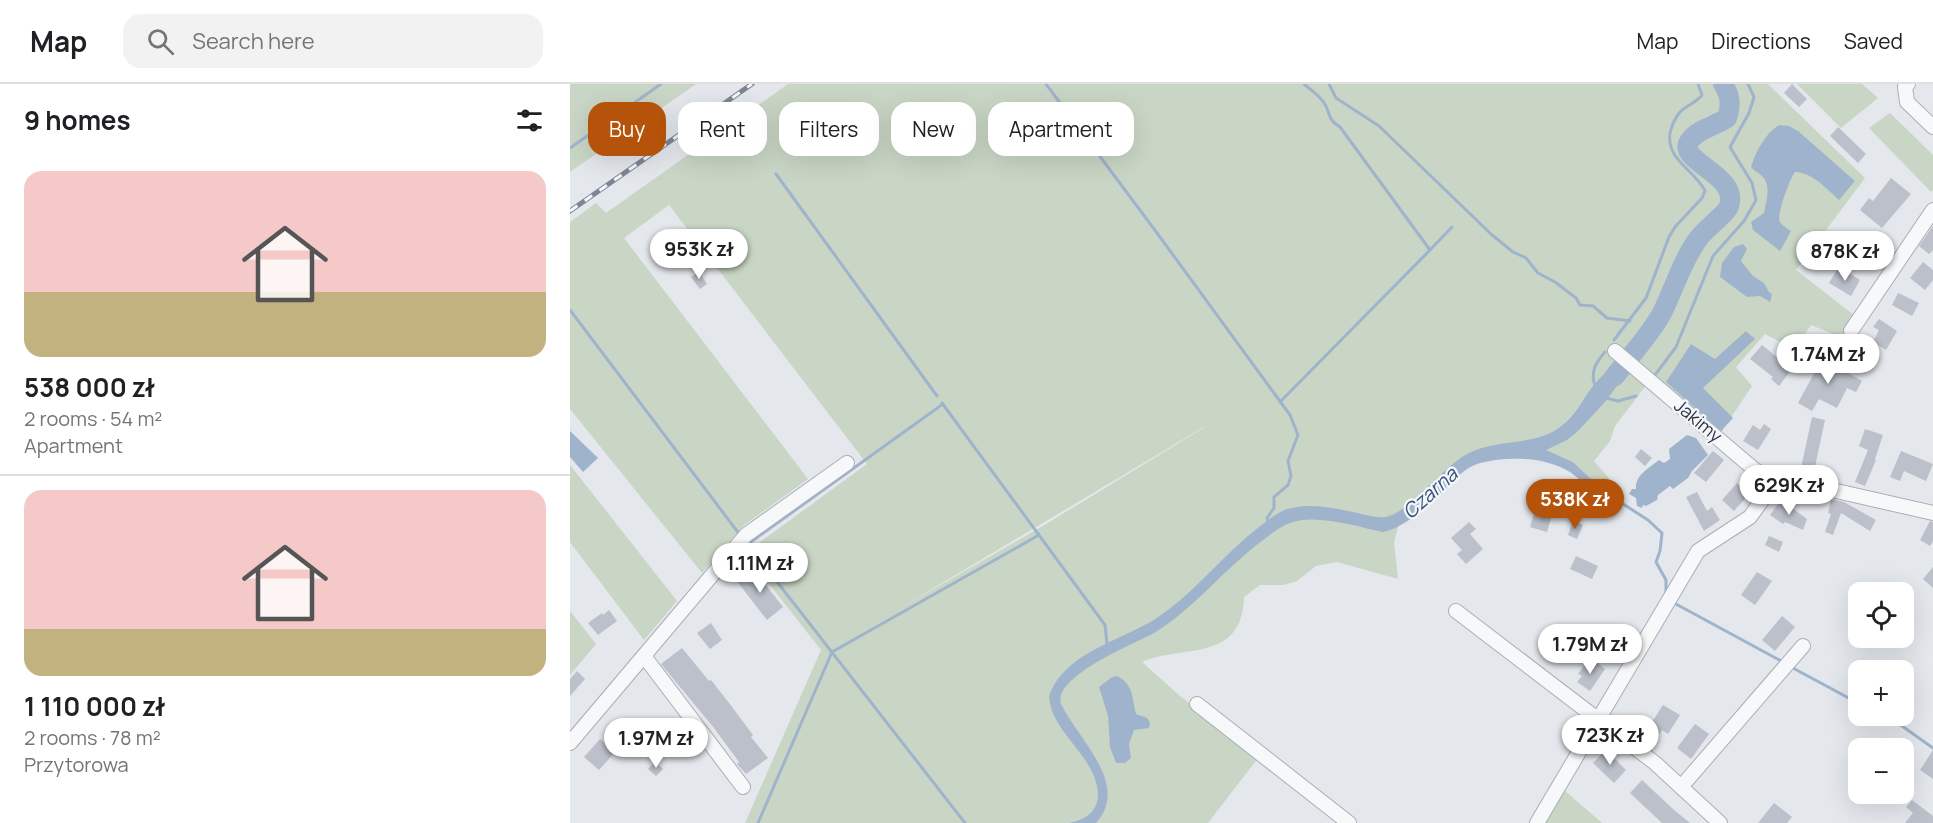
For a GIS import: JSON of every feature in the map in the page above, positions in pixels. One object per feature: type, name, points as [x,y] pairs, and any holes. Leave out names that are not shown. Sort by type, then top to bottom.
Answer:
[{"type":"street","points":[[1908,84],[1905,87],[1907,102],[1933,128]]},
{"type":"street","points":[[1851,331],[1933,210]]},
{"type":"street","name":"Jakimy","points":[[1616,351],[1755,470],[1775,482],[1810,485],[1930,512]]},
{"type":"street","points":[[570,743],[747,535],[847,463]]},
{"type":"street","points":[[1537,823],[1698,551],[1750,517],[1775,482]]},
{"type":"street","points":[[1930,512],[1933,498]]},
{"type":"street","points":[[1455,611],[1655,763],[1720,823]]},
{"type":"street","points":[[1682,788],[1803,646]]},
{"type":"street","points":[[644,656],[743,787]]},
{"type":"street","points":[[1197,704],[1348,823]]},
{"type":"green space","points":[[570,84],[696,84],[666,105],[666,102],[588,102],[588,156],[593,156],[570,172]]},
{"type":"green space","points":[[788,84],[1768,84],[1865,178],[1796,270],[1855,316],[1841,337],[1811,325],[1794,349],[1765,334],[1736,367],[1752,386],[1716,440],[1648,383],[1615,426],[1610,441],[1594,461],[1609,478],[1603,486],[1590,478],[1573,462],[1545,450],[1468,460],[1400,521],[1394,542],[1398,579],[1337,562],[1316,566],[1297,581],[1283,585],[1260,585],[1244,597],[1241,618],[1233,632],[1222,642],[1208,648],[1142,662],[1179,695],[1258,758],[1208,823],[745,823],[821,650],[745,553],[867,464],[669,205],[624,238],[808,479],[743,526],[702,573],[570,409],[570,222],[596,203],[606,213],[686,156],[767,156],[767,102],[763,102]],"holes":[[[1204,427],[1205,427],[1041,527],[897,610]]]},
{"type":"green space","points":[[1797,84],[1862,84],[1878,98],[1841,128]]},
{"type":"green space","points":[[1890,113],[1933,155],[1933,190],[1931,192],[1869,128]]},
{"type":"green space","points":[[570,465],[677,601],[644,640],[570,542]]},
{"type":"green space","points":[[570,611],[596,644],[570,675]]},
{"type":"green space","points":[[1564,790],[1602,823],[1544,823]]},
{"type":"water","points":[[1779,125],[1789,126],[1798,131],[1855,181],[1839,200],[1813,178],[1795,172],[1780,212],[1780,222],[1791,231],[1780,251],[1753,230],[1751,222],[1764,213],[1768,189],[1762,176],[1751,167],[1762,143]]},
{"type":"water","points":[[1743,244],[1747,249],[1741,261],[1772,294],[1770,302],[1760,296],[1747,297],[1720,277],[1722,263],[1734,247]]},
{"type":"water","points":[[1746,331],[1755,339],[1703,388],[1733,418],[1721,431],[1666,382],[1691,344],[1715,359]]},
{"type":"water","points":[[1617,360],[1630,369],[1605,402],[1567,440],[1546,450],[1573,462],[1590,478],[1617,492],[1620,502],[1599,495],[1570,472],[1554,465],[1543,461],[1503,459],[1469,468],[1416,515],[1400,526],[1383,532],[1314,519],[1293,522],[1281,527],[1248,552],[1169,623],[1097,662],[1069,683],[1062,693],[1061,704],[1098,762],[1108,793],[1105,808],[1096,823],[1069,823],[1086,817],[1092,812],[1096,806],[1098,792],[1088,764],[1055,718],[1051,707],[1049,696],[1069,667],[1098,648],[1161,615],[1187,594],[1246,538],[1279,513],[1291,508],[1310,506],[1378,517],[1394,514],[1467,454],[1479,449],[1543,436],[1554,431],[1572,416],[1593,386]]},
{"type":"water","points":[[570,431],[598,458],[583,472],[570,457]]},
{"type":"water","points":[[1687,435],[1696,438],[1708,455],[1688,478],[1673,489],[1670,486],[1658,495],[1657,500],[1646,506],[1643,505],[1642,508],[1637,506],[1636,498],[1629,494],[1632,489],[1636,489],[1640,476],[1659,460],[1664,463],[1670,459],[1669,449]]},
{"type":"water","points":[[1117,676],[1127,683],[1133,697],[1136,714],[1147,718],[1150,723],[1149,728],[1134,730],[1129,744],[1131,758],[1125,763],[1116,763],[1110,747],[1108,716],[1099,687]]},
{"type":"building","points":[[1792,84],[1807,99],[1799,107],[1784,93]]},
{"type":"building","points":[[1838,127],[1866,154],[1858,163],[1830,136]]},
{"type":"building","points":[[1891,178],[1911,194],[1882,228],[1860,210],[1869,198],[1873,201]]},
{"type":"building","points":[[1933,226],[1933,250],[1929,254],[1919,246]]},
{"type":"building","points":[[1861,234],[1876,246],[1867,257],[1852,246]]},
{"type":"building","points":[[1923,262],[1933,270],[1933,280],[1925,290],[1910,278]]},
{"type":"building","points":[[1839,267],[1860,280],[1851,296],[1829,283]]},
{"type":"building","points":[[699,272],[707,284],[700,289],[691,277]]},
{"type":"building","points":[[1898,293],[1919,303],[1912,316],[1892,305]]},
{"type":"building","points":[[1879,319],[1897,331],[1886,350],[1873,342],[1879,330],[1873,327]]},
{"type":"building","points":[[1762,345],[1792,369],[1779,386],[1771,379],[1773,377],[1750,359]]},
{"type":"building","points":[[1824,355],[1838,362],[1838,367],[1862,381],[1856,392],[1847,388],[1837,408],[1819,399],[1812,411],[1798,403]]},
{"type":"building","points":[[1812,417],[1825,420],[1814,471],[1801,468]]},
{"type":"building","points":[[1764,424],[1771,429],[1758,450],[1743,441],[1753,425],[1760,430]]},
{"type":"building","points":[[1865,429],[1883,435],[1865,486],[1855,482],[1868,450],[1859,446]]},
{"type":"building","points":[[1641,449],[1652,458],[1645,466],[1635,457]]},
{"type":"building","points":[[1713,451],[1724,460],[1706,482],[1694,473]]},
{"type":"building","points":[[1901,451],[1933,464],[1926,481],[1904,471],[1900,481],[1890,477]]},
{"type":"building","points":[[1737,483],[1749,494],[1734,511],[1722,500]]},
{"type":"building","points":[[1697,492],[1707,511],[1712,507],[1720,520],[1704,531],[1686,497]]},
{"type":"building","points":[[1831,499],[1844,502],[1876,520],[1870,531],[1841,513],[1833,535],[1825,532],[1831,514],[1828,513]]},
{"type":"building","points":[[1781,500],[1807,519],[1803,530],[1785,522],[1783,524],[1770,515]]},
{"type":"building","points":[[1535,510],[1552,515],[1547,532],[1530,527]]},
{"type":"building","points":[[1573,521],[1583,525],[1577,539],[1568,535]]},
{"type":"building","points":[[1930,521],[1933,522],[1933,541],[1930,546],[1920,540]]},
{"type":"building","points":[[1469,522],[1476,529],[1470,534],[1483,549],[1466,564],[1457,554],[1462,550],[1451,538]]},
{"type":"building","points":[[1769,536],[1783,542],[1779,552],[1765,545]]},
{"type":"building","points":[[1576,556],[1598,566],[1592,579],[1570,569]]},
{"type":"building","points":[[752,567],[783,607],[767,620],[736,580]]},
{"type":"building","points":[[1933,567],[1933,588],[1923,579]]},
{"type":"building","points":[[1757,572],[1772,581],[1755,605],[1741,595]]},
{"type":"building","points":[[609,610],[617,621],[598,635],[588,623]]},
{"type":"building","points":[[1782,616],[1795,627],[1775,651],[1762,640]]},
{"type":"building","points":[[711,623],[722,640],[710,649],[697,633]]},
{"type":"building","points":[[682,648],[729,703],[768,758],[746,774],[714,728],[661,664]]},
{"type":"building","points":[[1595,661],[1605,669],[1590,691],[1577,682],[1582,676],[1578,674],[1586,663],[1591,667]]},
{"type":"building","points":[[577,671],[585,679],[570,696],[570,679]]},
{"type":"building","points":[[1663,705],[1680,715],[1668,734],[1662,730],[1658,736],[1647,730]]},
{"type":"building","points":[[1695,724],[1709,734],[1691,759],[1677,748]]},
{"type":"building","points":[[600,739],[615,752],[599,770],[584,757]]},
{"type":"building","points":[[1606,750],[1626,770],[1614,783],[1593,763]]},
{"type":"building","points":[[1933,750],[1933,779],[1920,770]]},
{"type":"building","points":[[655,762],[663,769],[656,776],[648,769]]},
{"type":"building","points":[[1642,780],[1690,823],[1662,823],[1630,793]]},
{"type":"building","points":[[1914,802],[1933,816],[1933,823],[1905,823],[1913,813],[1906,807],[1909,804],[1914,804]]},
{"type":"building","points":[[1774,803],[1792,817],[1787,823],[1758,823]]},
{"type":"waterway","points":[[570,148],[661,84]]},
{"type":"waterway","points":[[1046,84],[1290,415],[1298,435],[1288,461],[1291,476],[1288,485],[1274,497],[1274,508],[1267,518],[1268,522]]},
{"type":"waterway","points":[[1280,402],[1430,250],[1340,127],[1332,120],[1322,99],[1304,84]]},
{"type":"waterway","points":[[1329,84],[1336,98],[1379,126],[1492,235],[1513,252],[1526,258],[1538,273],[1555,282],[1576,298],[1580,305],[1593,306],[1607,318],[1630,321]]},
{"type":"waterway","points":[[1614,340],[1646,298],[1675,227],[1702,198],[1705,191],[1677,158],[1670,142],[1670,133],[1678,114],[1702,95],[1698,84]]},
{"type":"waterway","name":"Czarna","points":[[1615,376],[1662,313],[1687,256],[1698,239],[1729,206],[1730,195],[1725,185],[1690,154],[1688,147],[1694,136],[1727,118],[1730,101],[1723,84]]},
{"type":"waterway","points":[[1655,375],[1676,347],[1713,256],[1744,221],[1756,200],[1752,183],[1730,147],[1749,113],[1754,97],[1748,84]]},
{"type":"waterway","points":[[776,174],[937,396]]},
{"type":"waterway","points":[[1430,250],[1452,227]]},
{"type":"waterway","points":[[570,310],[740,535]]},
{"type":"waterway","points":[[1595,386],[1593,376],[1595,368],[1605,352]]},
{"type":"waterway","points":[[1606,398],[1618,401],[1636,396]]},
{"type":"waterway","points":[[942,403],[1105,625],[1107,644]]},
{"type":"waterway","points":[[748,544],[943,404]]},
{"type":"waterway","points":[[1620,502],[1648,520],[1662,533],[1656,562],[1666,580],[1666,596]]},
{"type":"waterway","points":[[758,823],[832,652],[1039,535]]},
{"type":"waterway","points":[[746,542],[965,823]]},
{"type":"waterway","points":[[1674,603],[1783,662]]},
{"type":"waterway","points":[[1791,667],[1848,698]]},
{"type":"waterway","points":[[1902,726],[1933,748]]},
{"type":"railway","points":[[570,211],[752,84]]}]
